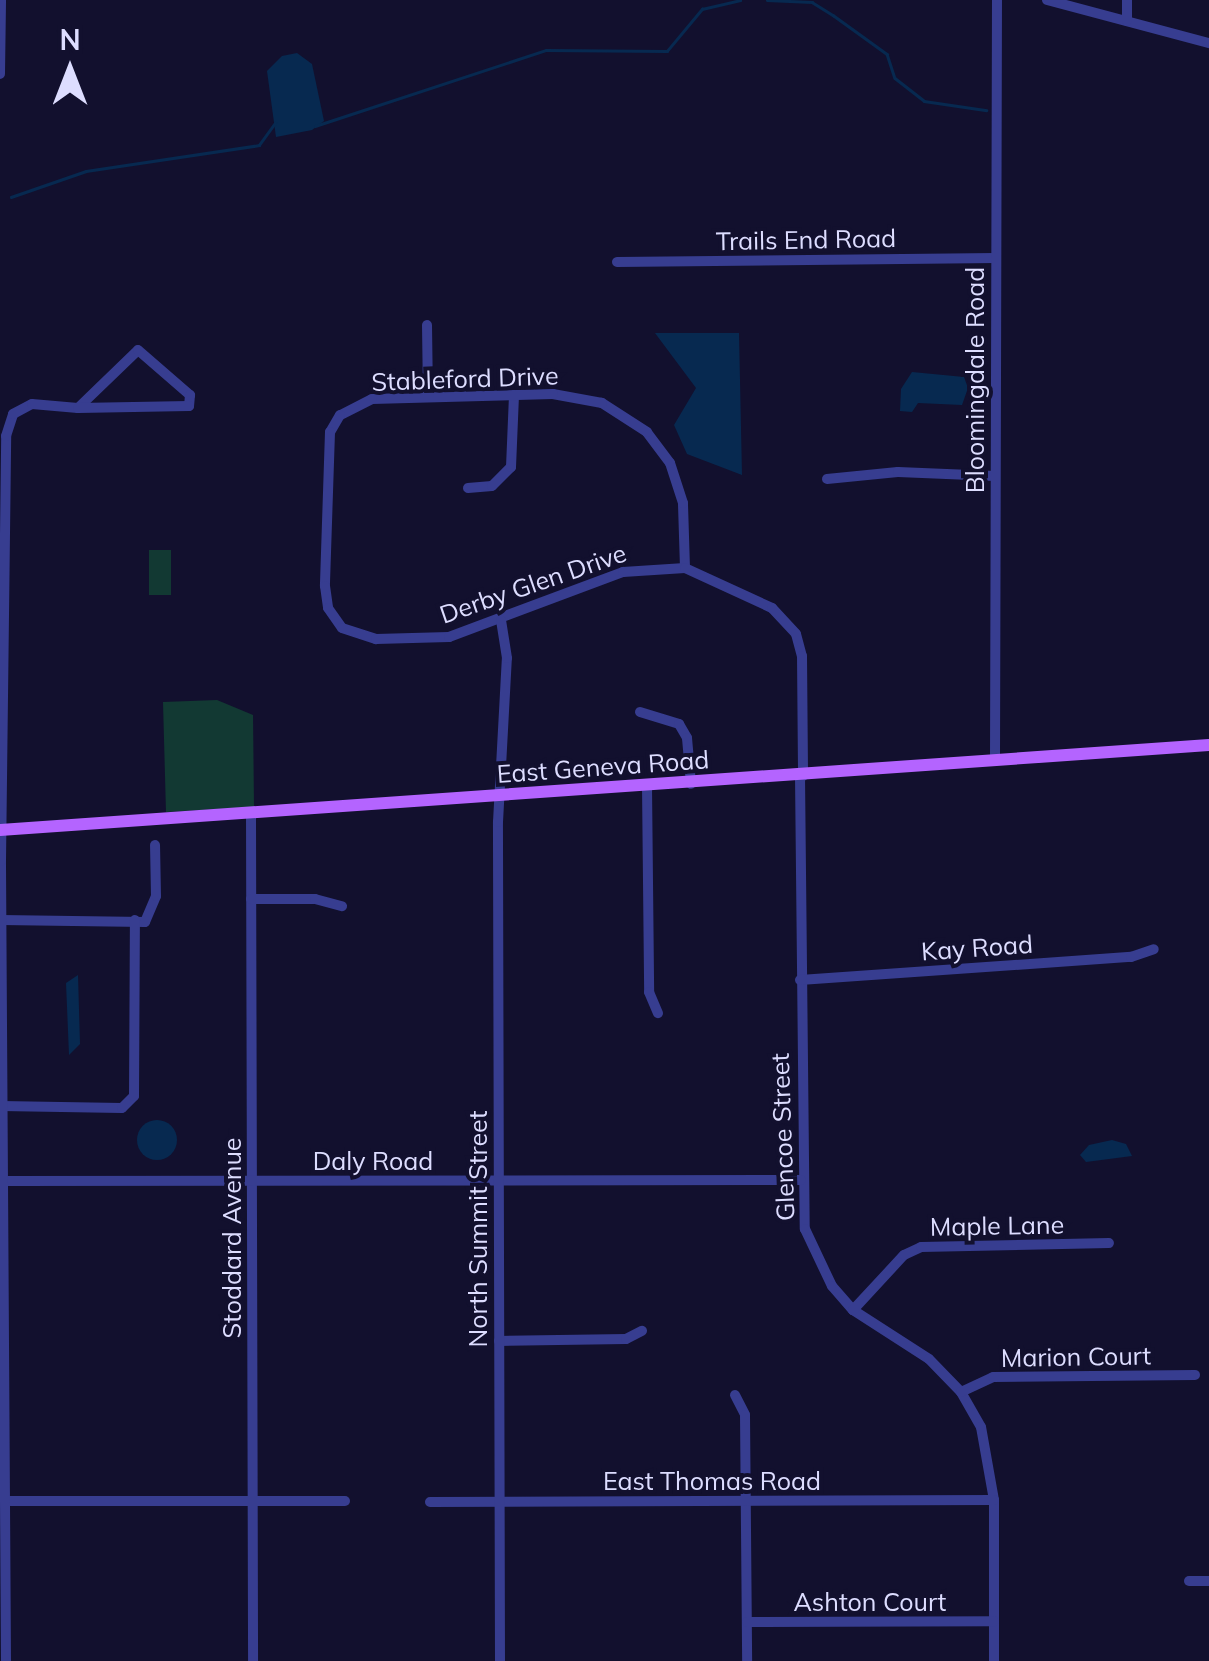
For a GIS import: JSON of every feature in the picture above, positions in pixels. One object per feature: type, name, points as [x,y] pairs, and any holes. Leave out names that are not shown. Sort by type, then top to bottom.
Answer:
[{"type":"main road","name":"East Geneva Road","points":[[1,830],[1209,745]]},
{"type":"street","points":[[0,74],[1,0]]},
{"type":"street","name":"Bloomingdale Road","points":[[995,761],[997,0]]},
{"type":"street","points":[[1047,0],[1209,43]]},
{"type":"street","points":[[1127,0],[1127,21]]},
{"type":"street","name":"Trails End Road","points":[[617,262],[996,258]]},
{"type":"street","points":[[427,324],[428,397]]},
{"type":"street","points":[[6,1661],[1,830],[6,436],[13,414],[47,401],[78,408],[189,406],[190,395],[138,350],[78,408]]},
{"type":"street","points":[[468,488],[492,486],[511,468],[514,395]]},
{"type":"street","name":"Stableford Drive","points":[[342,628],[328,608],[324,586],[328,440],[340,415],[360,402],[514,395],[589,398],[648,432],[681,491],[685,568]]},
{"type":"street","points":[[827,479],[898,472],[994,476]]},
{"type":"street","name":"Derby Glen Drive","points":[[342,628],[376,639],[439,638],[501,620],[623,572],[685,568],[787,618]]},
{"type":"street","name":"Glencoe Street","points":[[787,618],[802,656],[801,1180],[813,1253],[853,1310],[929,1359],[961,1392],[988,1444],[994,1500],[994,1661]]},
{"type":"street","name":"North Summit Street","points":[[500,1661],[498,797],[507,701],[501,620]]},
{"type":"street","points":[[640,712],[679,724],[687,738],[691,784]]},
{"type":"street","points":[[648,786],[649,992],[658,1013]]},
{"type":"street","name":"Stoddard Avenue","points":[[251,815],[253,1661]]},
{"type":"street","points":[[1,920],[144,922],[156,896],[156,846]]},
{"type":"street","points":[[252,899],[320,900],[342,906]]},
{"type":"street","points":[[2,1106],[122,1108],[134,1096],[135,920]]},
{"type":"street","name":"Kay Road","points":[[800,980],[1130,957],[1154,948]]},
{"type":"street","name":"Daly Road","points":[[5,1181],[801,1180]]},
{"type":"street","name":"Maple Lane","points":[[853,1310],[904,1255],[921,1247],[1108,1243]]},
{"type":"street","points":[[499,1341],[626,1339],[642,1331]]},
{"type":"street","name":"Marion Court","points":[[961,1392],[992,1377],[1195,1376]]},
{"type":"street","points":[[734,1395],[745,1415],[747,1661]]},
{"type":"street","name":"East Thomas Road","points":[[430,1502],[994,1500]]},
{"type":"street","points":[[6,1501],[344,1501]]},
{"type":"street","points":[[1189,1581],[1209,1581]]},
{"type":"street","name":"Ashton Court","points":[[747,1622],[994,1622]]},
{"type":"green space","points":[[149,550],[171,550],[171,595],[149,595]]},
{"type":"green space","points":[[217,700],[253,715],[254,807],[166,812],[163,702]]},
{"type":"water","points":[[297,53],[312,64],[324,121],[312,130],[276,137],[267,71],[282,56]]},
{"type":"water","points":[[655,333],[739,333],[742,475],[687,454],[674,425],[696,388]]},
{"type":"water","points":[[912,372],[964,377],[968,388],[962,405],[918,403],[912,412],[900,411],[901,389]]},
{"type":"water","points":[[78,975],[80,1044],[69,1055],[66,983]]},
{"type":"water","points":[[157,1120],[171,1126],[177,1140],[171,1154],[157,1160],[143,1154],[137,1140],[143,1126]]},
{"type":"water","points":[[1112,1140],[1126,1144],[1132,1156],[1086,1162],[1080,1155],[1089,1145]]},
{"type":"waterway","points":[[315,126],[546,50],[667,51],[702,9],[740,0]]},
{"type":"waterway","points":[[767,0],[812,2],[833,15],[887,54],[895,78],[924,101],[986,110]]},
{"type":"waterway","points":[[11,197],[86,171],[259,145],[275,123]]}]
